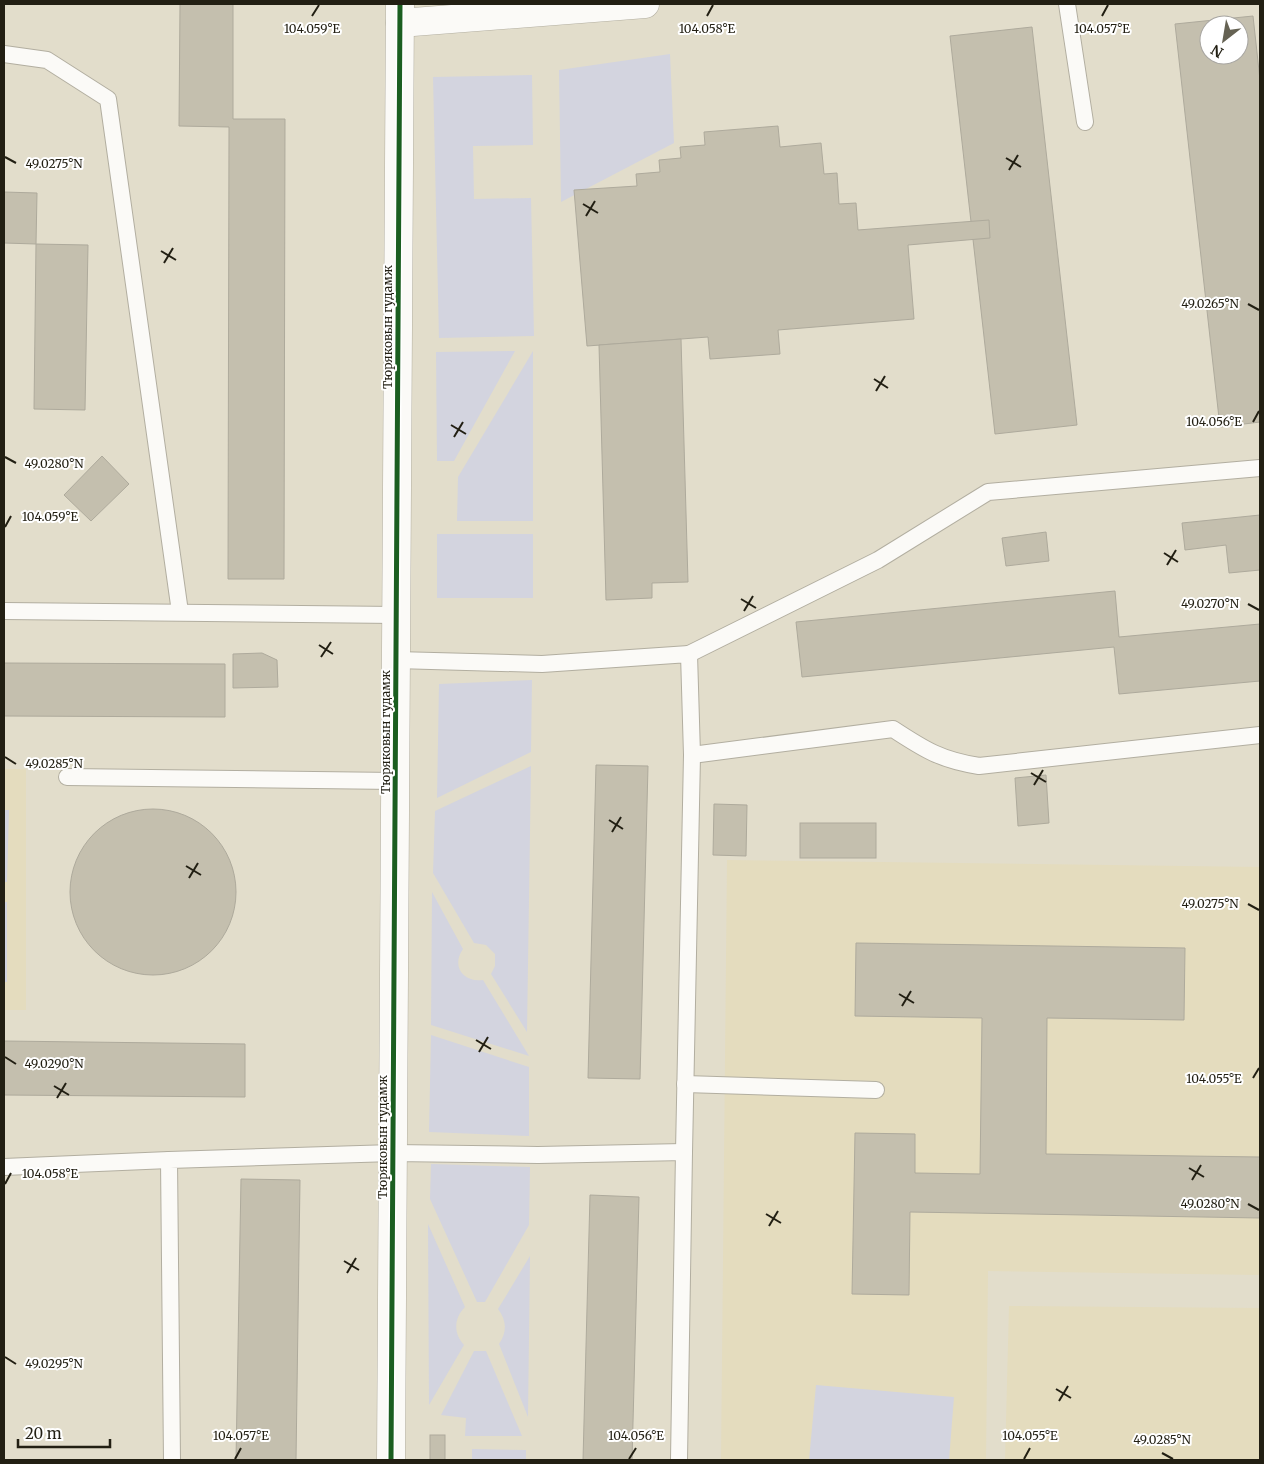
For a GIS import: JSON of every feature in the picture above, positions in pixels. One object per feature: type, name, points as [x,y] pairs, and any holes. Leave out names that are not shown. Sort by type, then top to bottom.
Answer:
[{"type":"street","points":[[400,14],[645,4]]},
{"type":"street","name":"Тюряковын гудамж","points":[[391,1460],[400,14]]},
{"type":"lane","points":[[1067,4],[1085,122]]},
{"type":"lane","points":[[4,54],[47,60],[108,99],[180,612]]},
{"type":"lane","points":[[396,660],[542,664],[689,654],[878,560],[988,492],[1260,468]]},
{"type":"lane","points":[[4,611],[396,615]]},
{"type":"lane","points":[[679,1460],[692,755],[689,654]]},
{"type":"lane","points":[[692,755],[893,729],[950,762],[979,766],[1260,735]]},
{"type":"lane","points":[[67,777],[395,781]]},
{"type":"lane","points":[[685,1084],[876,1090]]},
{"type":"lane","points":[[4,1167],[393,1153],[538,1155],[684,1152]]},
{"type":"lane","points":[[169,1160],[172,1460]]},
{"type":"shaded area","points":[[670,54],[674,143],[561,202],[559,70]]},
{"type":"shaded area","points":[[532,75],[533,145],[473,146],[474,199],[531,198],[534,336],[439,338],[433,77]]},
{"type":"shaded area","points":[[515,351],[454,461],[437,461],[436,352]]},
{"type":"shaded area","points":[[533,351],[533,521],[457,521],[458,477]]},
{"type":"shaded area","points":[[437,534],[533,534],[533,598],[437,598]]},
{"type":"shaded area","points":[[532,680],[531,752],[437,798],[439,684]]},
{"type":"shaded area","points":[[531,766],[527,1032],[491,974],[495,966],[495,954],[486,945],[474,943],[433,873],[435,811]]},
{"type":"shaded area","points":[[4,769],[26,769],[26,1010],[4,1010]]},
{"type":"shaded area","points":[[4,810],[9,810],[7,882],[4,882]]},
{"type":"shaded area","points":[[727,860],[1260,867],[1260,1275],[988,1271],[986,1460],[721,1460]]},
{"type":"shaded area","points":[[432,892],[463,949],[458,961],[461,972],[470,979],[483,980],[529,1056],[431,1025]]},
{"type":"shaded area","points":[[4,902],[7,902],[7,982],[4,982]]},
{"type":"shaded area","points":[[431,1035],[529,1067],[529,1136],[429,1132]]},
{"type":"shaded area","points":[[431,1164],[530,1167],[529,1225],[485,1302],[477,1302],[430,1199]]},
{"type":"shaded area","points":[[428,1224],[465,1307],[461,1311],[456,1326],[458,1336],[464,1345],[429,1405]]},
{"type":"shaded area","points":[[530,1256],[528,1417],[499,1344],[505,1331],[505,1326],[498,1309]]},
{"type":"shaded area","points":[[1009,1306],[1260,1308],[1260,1460],[1005,1460]]},
{"type":"shaded area","points":[[474,1351],[486,1351],[522,1436],[465,1436],[466,1418],[441,1415]]},
{"type":"shaded area","points":[[816,1385],[954,1397],[949,1460],[809,1460]]},
{"type":"shaded area","points":[[472,1449],[526,1450],[526,1460],[472,1460]]},
{"type":"building","points":[[180,4],[233,4],[233,119],[285,119],[284,579],[228,579],[229,127],[179,126]]},
{"type":"building","points":[[1249,16],[1253,16],[1260,80],[1260,422],[1220,427],[1175,24],[1199,22],[1199,65],[1249,65]]},
{"type":"building","points":[[1032,27],[1077,425],[995,434],[950,36]]},
{"type":"building","points":[[778,126],[780,147],[821,143],[824,174],[837,173],[839,204],[856,203],[858,230],[989,220],[990,238],[908,245],[914,319],[778,330],[780,354],[710,359],[708,337],[587,346],[574,190],[637,186],[636,174],[660,172],[659,160],[681,158],[680,147],[705,145],[704,132]]},
{"type":"building","points":[[4,192],[37,193],[36,244],[4,243]]},
{"type":"building","points":[[36,244],[88,245],[85,410],[34,409]]},
{"type":"building","points":[[681,339],[688,582],[652,583],[652,598],[606,600],[599,345]]},
{"type":"building","points":[[102,456],[129,484],[91,521],[64,495]]},
{"type":"building","points":[[1260,515],[1260,570],[1229,573],[1226,545],[1185,550],[1182,523]]},
{"type":"building","points":[[1046,532],[1049,561],[1006,566],[1002,538]]},
{"type":"building","points":[[1115,591],[1119,637],[1260,624],[1260,681],[1119,694],[1114,647],[802,677],[796,622]]},
{"type":"building","points":[[262,653],[277,660],[278,687],[233,688],[233,654]]},
{"type":"building","points":[[4,663],[225,664],[225,717],[4,716]]},
{"type":"building","points":[[596,765],[648,766],[640,1079],[588,1078]]},
{"type":"building","points":[[1046,775],[1049,823],[1018,826],[1015,778]]},
{"type":"building","points":[[714,804],[747,805],[746,856],[713,855]]},
{"type":"building","points":[[145,809],[161,809],[185,815],[212,833],[230,860],[236,892],[230,924],[212,951],[185,969],[161,975],[145,975],[121,969],[100,956],[89,945],[76,924],[70,900],[70,884],[76,860],[89,839],[100,828],[121,815]]},
{"type":"building","points":[[800,823],[876,823],[876,858],[800,858]]},
{"type":"building","points":[[856,943],[1185,948],[1184,1020],[1047,1018],[1046,1154],[1260,1157],[1260,1218],[910,1212],[909,1295],[852,1294],[855,1133],[915,1134],[915,1173],[980,1174],[982,1018],[855,1016]]},
{"type":"building","points":[[4,1041],[245,1044],[245,1097],[4,1095]]},
{"type":"building","points":[[241,1179],[300,1180],[296,1460],[236,1460]]},
{"type":"building","points":[[590,1195],[639,1197],[632,1460],[583,1460]]},
{"type":"building","points":[[430,1435],[445,1435],[445,1460],[430,1460]]},
{"type":"cycle path","points":[[391,1460],[400,4]]}]
